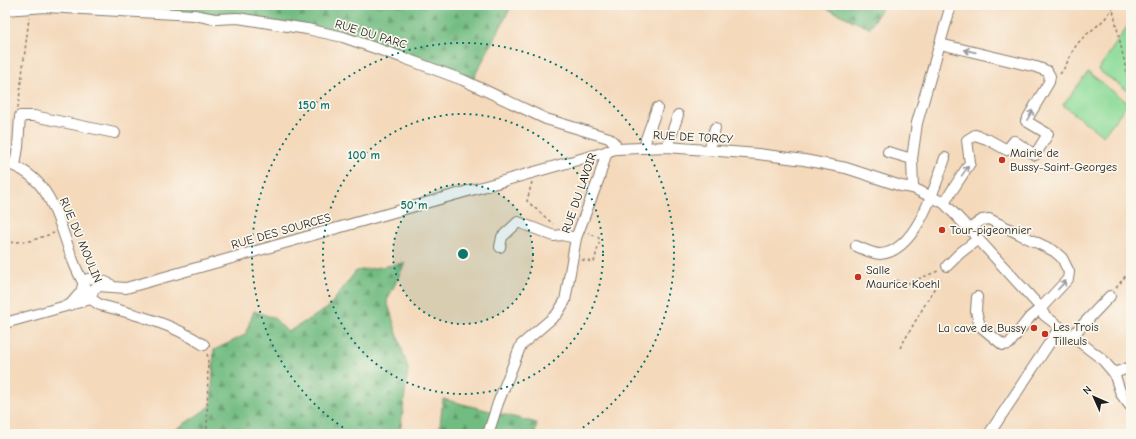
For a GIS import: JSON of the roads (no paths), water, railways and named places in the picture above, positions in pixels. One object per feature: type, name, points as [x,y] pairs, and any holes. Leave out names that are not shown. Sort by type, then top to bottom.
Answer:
[{"type":"street","points":[[913,188],[912,159],[917,123],[951,5]]},
{"type":"street","name":"RUE DU PARC","points":[[5,10],[46,7],[194,15],[215,19],[238,18],[343,37],[463,80],[546,119],[609,138],[615,144],[612,150]]},
{"type":"street","points":[[940,44],[1036,66],[1047,71],[1050,76],[1049,82],[1026,121],[1048,134],[1035,155],[1014,141],[1007,150],[987,139],[975,135],[967,140],[970,163],[944,203]]},
{"type":"street","points":[[645,148],[646,139],[657,108]]},
{"type":"street","points":[[667,147],[678,115]]},
{"type":"street","points":[[10,165],[18,147],[20,116],[34,116],[115,133]]},
{"type":"street","points":[[709,150],[715,128]]},
{"type":"street","name":"RUE DE TORCY","points":[[450,196],[612,150],[667,147],[709,150],[804,160],[846,168],[902,186],[913,188],[944,203],[1041,308],[1044,315],[1102,359],[1114,373]]},
{"type":"street","name":"RUE DU LAVOIR","points":[[488,434],[498,403],[521,345],[557,314],[565,301],[577,233],[612,150]]},
{"type":"street","points":[[888,152],[912,159]]},
{"type":"street","points":[[856,246],[878,254],[892,252],[919,224],[932,196],[945,158]]},
{"type":"street","name":"RUE DU MOULIN","points":[[10,165],[25,171],[45,190],[75,265],[91,299],[100,305],[151,320],[194,338],[204,345]]},
{"type":"street","name":"RUE DES SOURCES","points":[[91,299],[93,290],[98,286],[126,288],[134,286],[450,196]]},
{"type":"street","points":[[969,229],[982,220],[989,219],[1054,251],[1062,258],[1069,272],[1068,279],[1041,308],[1030,317],[1009,344],[1003,345],[980,326],[976,311],[977,297]]},
{"type":"street","points":[[500,247],[502,237],[518,222],[554,236],[577,233]]},
{"type":"street","points":[[946,266],[978,239]]},
{"type":"street","name":"RUE DES SOURCES","points":[[84,282],[88,279],[95,278],[118,287]]},
{"type":"street","points":[[70,305],[81,292],[84,282]]},
{"type":"street","points":[[1072,336],[1110,296]]},
{"type":"street","points":[[5,323],[91,299]]},
{"type":"street","points":[[990,434],[1060,327]]},
{"type":"street","points":[[1131,367],[1114,373],[1121,394],[1131,407]]},
{"type":"place","name":"Mairie de Bussy-Saint-Georges","points":[[1002,160]]},
{"type":"place","name":"Tour-pigeonnier","points":[[942,230]]},
{"type":"place","name":"Salle Maurice Koehl","points":[[858,277]]},
{"type":"place","name":"La cave de Bussy","points":[[1034,328]]},
{"type":"place","name":"Les Trois Tilleuls","points":[[1045,334]]}]
